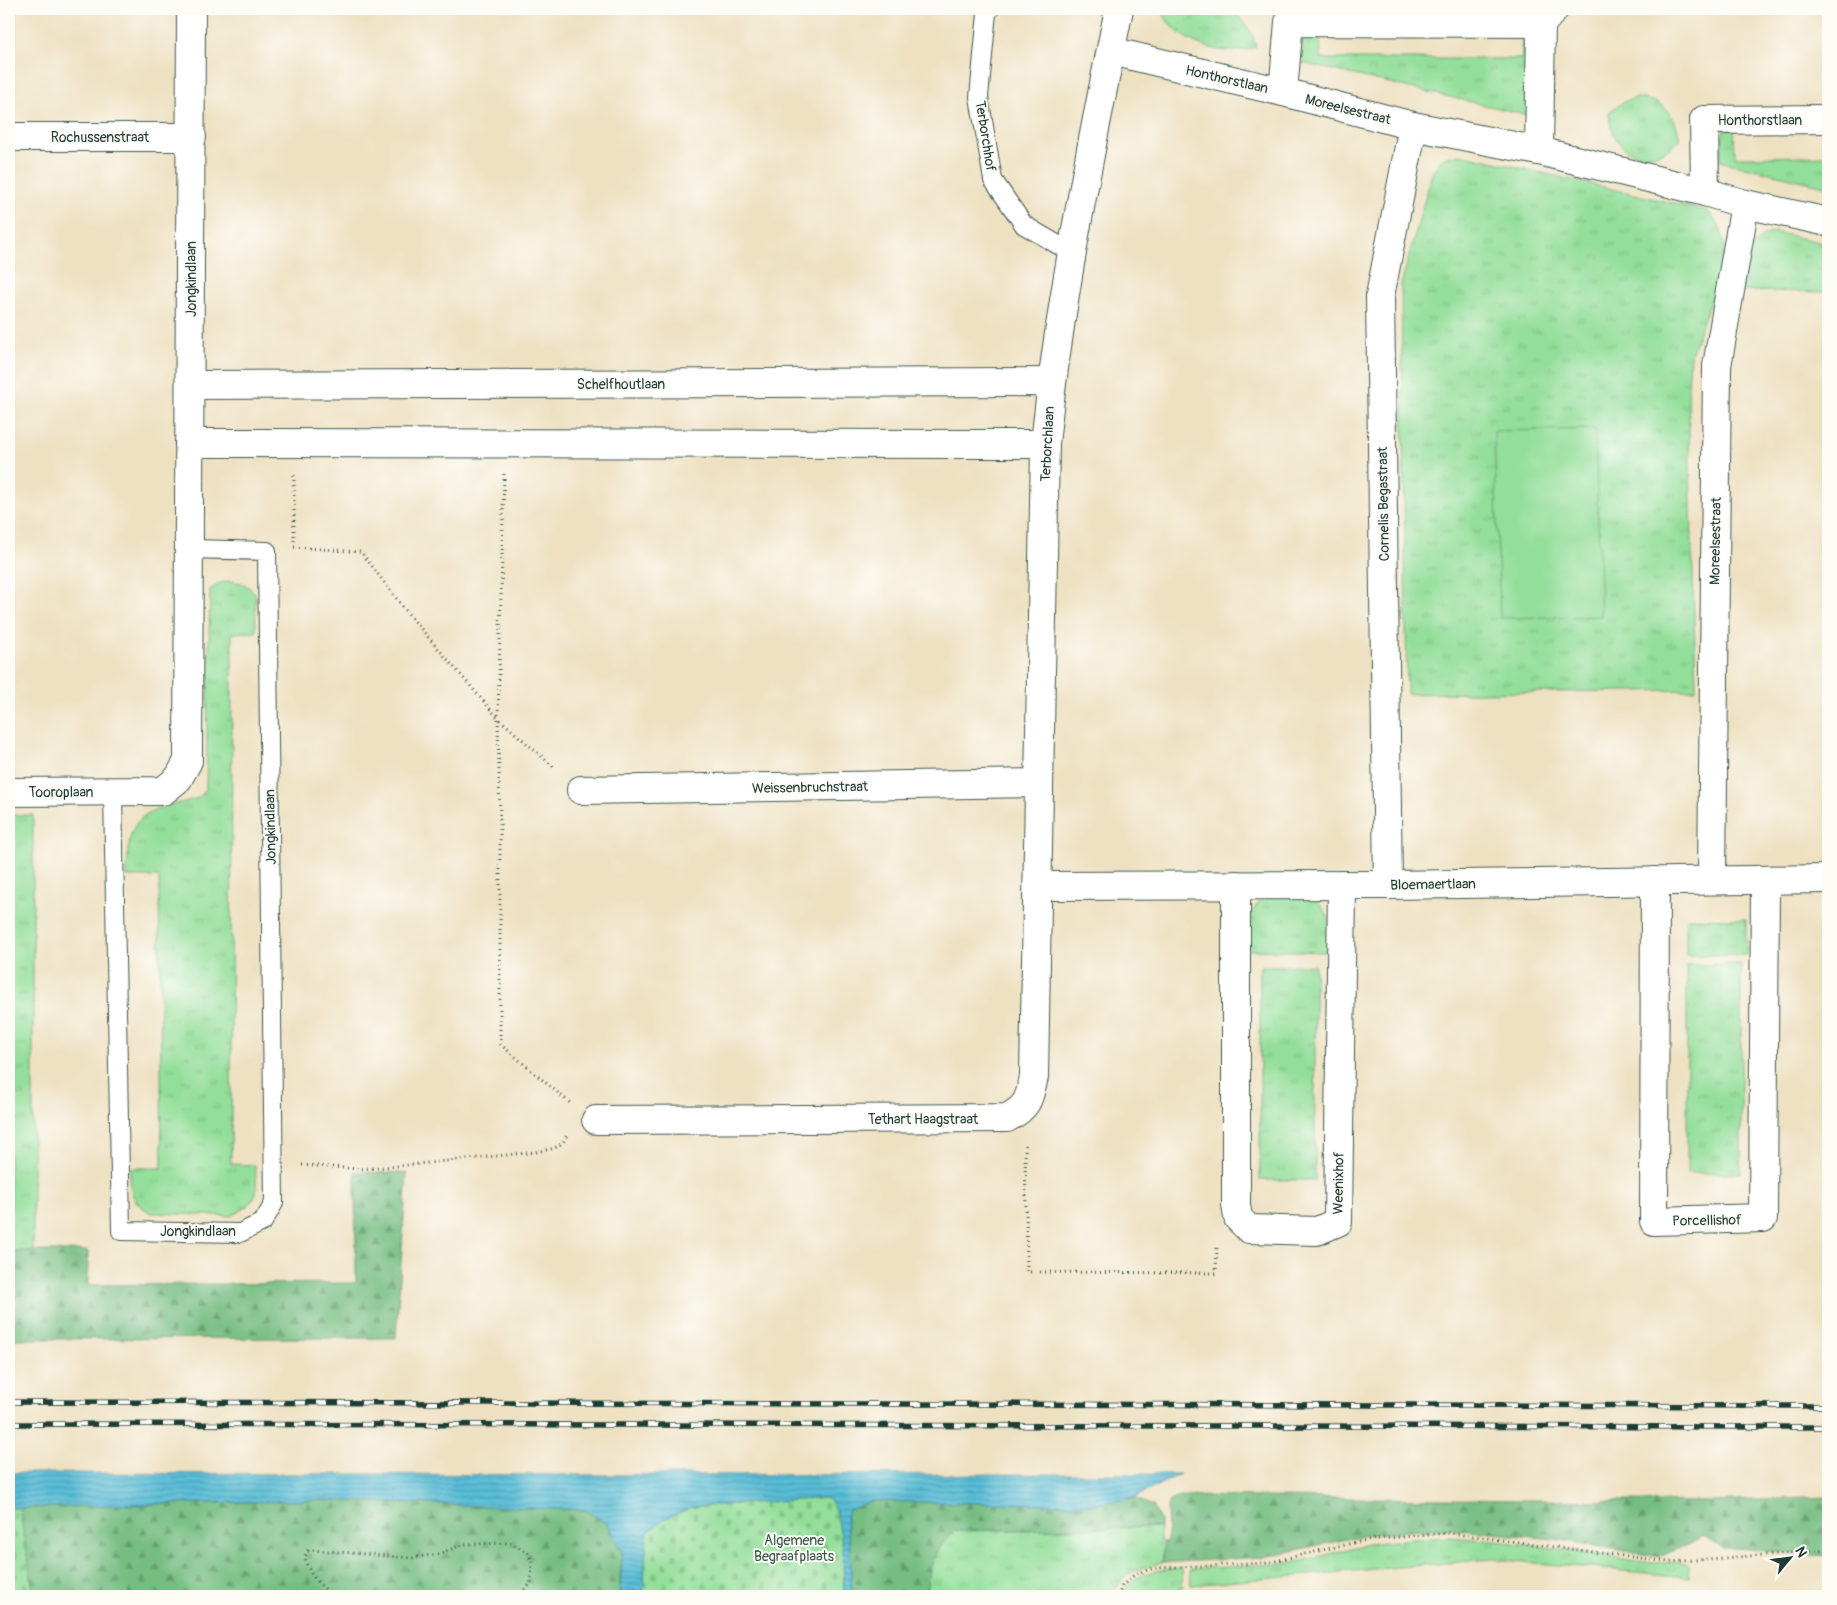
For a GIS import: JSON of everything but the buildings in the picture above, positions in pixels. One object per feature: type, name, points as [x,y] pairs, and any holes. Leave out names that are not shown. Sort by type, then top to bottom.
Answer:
[{"type":"street","name":"Jongkindlaan","points":[[113,792],[163,791],[178,779],[188,761],[192,137],[191,9]]},
{"type":"street","name":"Terborchlaan","points":[[1038,886],[1045,444],[1052,382],[1072,252],[1119,9]]},
{"type":"street","name":"Honthorstlaan","points":[[1111,51],[1283,92],[1289,22],[1541,23],[1541,32]]},
{"type":"street","points":[[1540,151],[1541,32]]},
{"type":"street","name":"Moreelsestraat","points":[[1283,92],[1413,126]]},
{"type":"street","name":"Honthorstlaan","points":[[1705,192],[1704,120],[1828,120]]},
{"type":"street","points":[[1413,126],[1540,151],[1705,192],[1745,204],[1828,222]]},
{"type":"street","name":"Cornelis Begastraat","points":[[1388,885],[1380,296],[1413,126]]},
{"type":"street","name":"Rochussenstraat","points":[[9,137],[192,137]]},
{"type":"street","name":"Moreelsestraat","points":[[1712,880],[1717,366],[1745,204]]},
{"type":"street","name":"Schelfhoutlaan","points":[[190,385],[1052,382]]},
{"type":"street","points":[[189,443],[1045,444]]},
{"type":"street","name":"Weissenbruchstraat","points":[[581,790],[1039,783]]},
{"type":"street","name":"Tooroplaan","points":[[9,792],[113,792]]},
{"type":"street","name":"Bloemaertlaan","points":[[1038,886],[1388,885],[1828,879]]},
{"type":"street","name":"Porcellishof","points":[[1656,881],[1654,1221],[1763,1218],[1765,880]]},
{"type":"street","points":[[1236,885],[1236,1204],[1238,1218]]},
{"type":"street","name":"Weenixhof","points":[[1238,1218],[1249,1229],[1317,1231],[1338,1222],[1342,885]]},
{"type":"street","points":[[1013,1115],[1020,1111],[1029,1100],[1034,1077],[1038,886]]},
{"type":"street","name":"Tethart Haagstraat","points":[[583,1120],[1007,1118],[1013,1115]]},
{"type":"lane","points":[[1541,32],[1561,9]]},
{"type":"lane","name":"Terborchhof","points":[[983,10],[979,97],[993,180],[1024,225],[1072,252]]},
{"type":"lane","name":"Jongkindlaan","points":[[113,792],[121,1231],[240,1233],[263,1222],[274,1203],[267,551],[189,549]]},
{"type":"path","points":[[293,443],[294,547],[361,552],[409,615],[498,718],[581,790]]},
{"type":"path","points":[[274,1163],[360,1168],[536,1152],[558,1147],[583,1120],[570,1102],[500,1044],[498,718],[504,469],[500,443]]},
{"type":"path","points":[[1013,1115],[1023,1129],[1026,1144],[1027,1272],[1216,1273],[1216,1246],[1221,1228],[1238,1218]]},
{"type":"path","points":[[1118,1596],[1122,1586],[1135,1574],[1154,1568],[1266,1562],[1366,1540],[1449,1533],[1670,1562],[1828,1550]]},
{"type":"path","points":[[338,1596],[327,1592],[307,1567],[306,1556],[308,1551],[412,1558],[438,1554],[465,1544],[512,1543],[528,1553],[532,1562],[531,1584],[520,1594],[511,1596]]},
{"type":"green space","points":[[1160,9],[1233,9],[1252,33],[1256,47],[1233,51],[1209,48],[1186,38],[1168,22]]},
{"type":"green space","points":[[1522,29],[1532,30],[1532,116],[1302,63],[1303,30],[1320,30],[1321,59],[1522,59]]},
{"type":"green space","points":[[1636,98],[1654,102],[1667,110],[1672,115],[1680,140],[1668,149],[1656,154],[1634,153],[1624,147],[1616,139],[1611,127],[1609,112],[1623,102]]},
{"type":"green space","points":[[1734,129],[1735,157],[1828,156],[1828,187],[1720,161],[1723,130]]},
{"type":"green space","points":[[1460,154],[1708,211],[1719,225],[1724,240],[1723,266],[1690,357],[1688,387],[1696,690],[1407,694],[1401,285],[1432,173],[1442,158]]},
{"type":"green space","points":[[1775,232],[1828,244],[1828,292],[1739,291],[1746,263],[1753,247],[1758,240]]},
{"type":"green space","points":[[1595,429],[1601,616],[1500,618],[1494,431]]},
{"type":"green space","points":[[227,581],[249,587],[255,593],[256,632],[232,633],[231,1164],[255,1165],[257,1189],[254,1198],[248,1206],[231,1216],[151,1213],[135,1200],[130,1183],[130,1168],[162,1168],[159,877],[127,877],[129,845],[136,824],[143,817],[166,806],[197,798],[206,789],[210,590],[218,584]]},
{"type":"green space","points":[[9,815],[33,815],[33,1251],[9,1251]]},
{"type":"green space","points":[[1307,894],[1322,907],[1329,919],[1330,952],[1247,950],[1250,920],[1260,901],[1276,896]]},
{"type":"green space","points":[[1686,918],[1746,919],[1746,955],[1686,955]]},
{"type":"green space","points":[[1741,964],[1741,1173],[1687,1173],[1687,965]]},
{"type":"green space","points":[[1315,965],[1315,1180],[1260,1180],[1260,966]]},
{"type":"green space","points":[[355,1172],[407,1173],[396,1338],[9,1339],[9,1251],[88,1251],[88,1285],[356,1283]]},
{"type":"green space","points":[[1180,1496],[1710,1502],[1828,1497],[1828,1556],[1724,1548],[1705,1536],[1660,1557],[1555,1539],[1449,1529],[1361,1536],[1264,1557],[1162,1563],[1164,1542],[1166,1542],[1168,1536],[1167,1506],[1170,1501]]},
{"type":"green space","name":"Algemene Begraafplaats","points":[[827,1498],[836,1510],[843,1547],[844,1596],[643,1596],[647,1533],[664,1519],[692,1507]]},
{"type":"green space","points":[[1134,1498],[1153,1506],[1160,1520],[1160,1527],[954,1531],[941,1546],[933,1560],[927,1596],[852,1596],[850,1549],[846,1517],[848,1511],[871,1501],[1089,1505]]},
{"type":"green space","points":[[323,1500],[585,1510],[606,1523],[622,1552],[619,1596],[34,1596],[19,1508]]},
{"type":"green space","points":[[9,1508],[19,1508],[34,1596],[9,1596]]},
{"type":"green space","points":[[1160,1527],[1160,1541],[1164,1542],[1162,1563],[1132,1572],[1122,1581],[1112,1596],[927,1596],[933,1560],[941,1546],[954,1531]]},
{"type":"green space","points":[[1448,1537],[1521,1544],[1643,1562],[1672,1562],[1689,1565],[1688,1577],[1493,1559],[1191,1585],[1190,1569],[1281,1564],[1302,1561],[1367,1544]]},
{"type":"green space","points":[[1182,1569],[1183,1587],[1179,1587],[1180,1596],[1121,1596],[1132,1581],[1139,1577],[1154,1571]]},
{"type":"water","points":[[9,1473],[1180,1474],[1134,1498],[1089,1505],[871,1501],[848,1511],[846,1517],[850,1549],[852,1596],[844,1596],[843,1547],[836,1510],[827,1498],[692,1507],[664,1519],[647,1533],[643,1596],[620,1596],[622,1552],[606,1523],[585,1510],[323,1500],[9,1508]]},
{"type":"railway","points":[[9,1402],[1828,1406]]},
{"type":"railway","points":[[9,1424],[1828,1427]]}]
